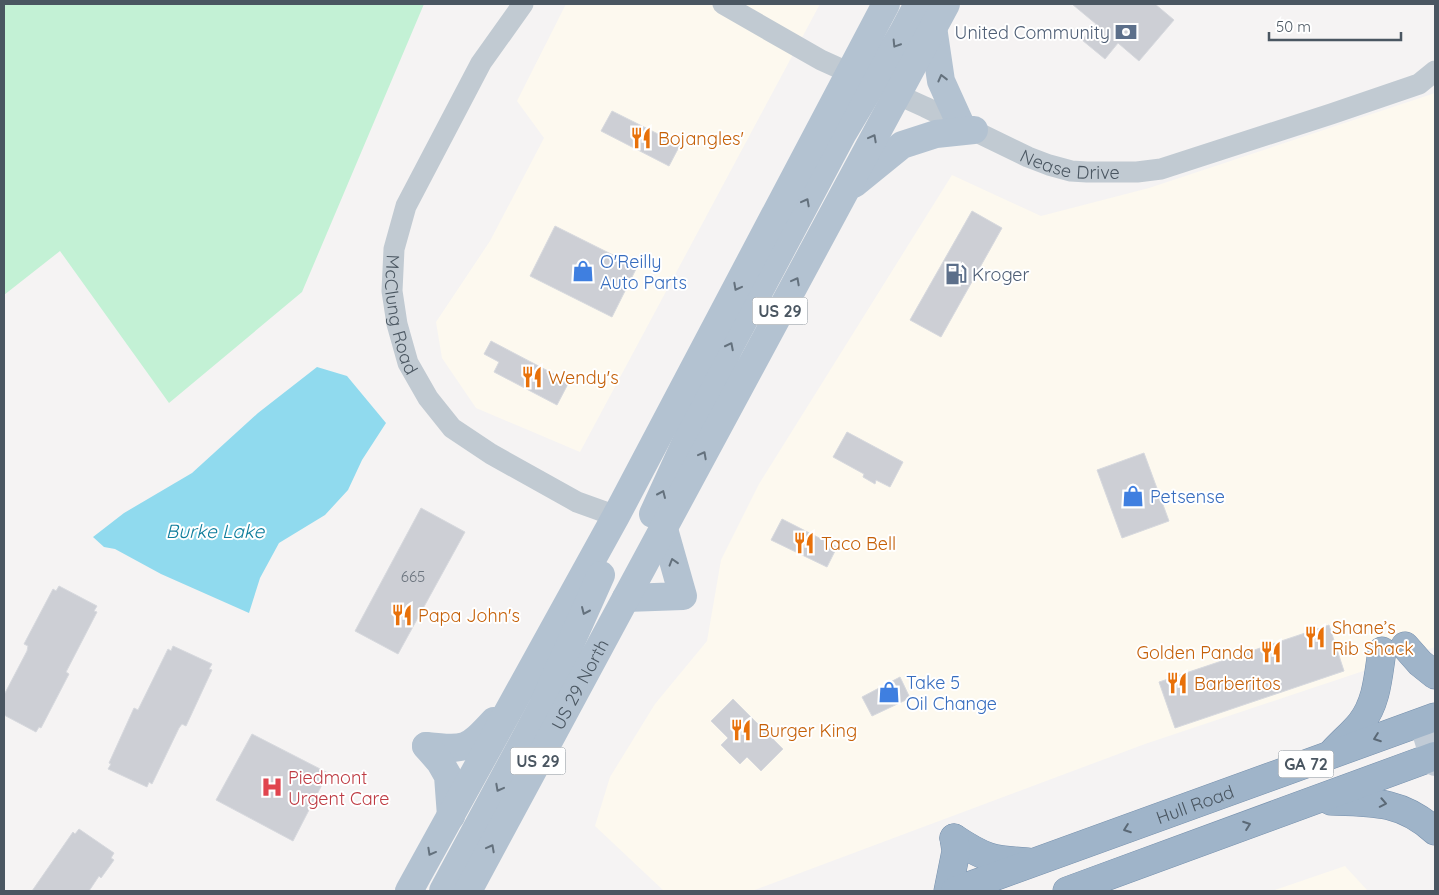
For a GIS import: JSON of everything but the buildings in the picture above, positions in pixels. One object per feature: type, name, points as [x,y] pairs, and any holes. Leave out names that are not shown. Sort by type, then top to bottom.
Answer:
[{"type":"highway","points":[[1329,756],[1360,723],[1370,706],[1394,649],[1420,663],[1435,675]]},
{"type":"highway","name":"Hull Road","points":[[955,891],[1429,720]]},
{"type":"highway","name":"GA 72","points":[[1067,891],[1435,758]]},
{"type":"highway","points":[[1317,800],[1389,804],[1404,809],[1435,830]]},
{"type":"highway","points":[[948,891],[956,851],[954,838],[977,853],[998,861],[1034,863]]},
{"type":"main road","name":"US 29","points":[[409,891],[512,702],[860,78],[886,4]]},
{"type":"main road","points":[[640,574],[648,525],[733,340],[843,133],[860,78],[902,34],[918,4]]},
{"type":"main road","name":"US 29","points":[[664,529],[939,15]]},
{"type":"main road","points":[[842,195],[868,171],[902,145],[936,134],[967,127],[941,81],[939,15]]},
{"type":"main road","points":[[443,891],[542,707],[612,550],[616,516]]},
{"type":"main road","points":[[626,598],[683,596],[664,529]]},
{"type":"main road","name":"US 29 North","points":[[468,891],[664,529]]},
{"type":"main road","points":[[451,816],[448,776],[440,762],[426,746],[454,749],[474,742],[512,702]]},
{"type":"main road","points":[[1429,720],[1435,758]]},
{"type":"street","name":"McClung Road","points":[[523,4],[481,63],[406,206],[394,249],[392,291],[408,363],[428,398],[452,428],[491,454],[561,494],[616,516]]},
{"type":"street","name":"Nease Drive","points":[[723,4],[814,56],[1028,157],[1071,171],[1146,171],[1161,169],[1358,106],[1419,84],[1435,71]]},
{"type":"shaded area","points":[[566,4],[820,4],[580,452],[476,408],[442,358],[436,322],[490,241],[544,138],[517,101]]},
{"type":"shaded area","points":[[1435,93],[1435,647],[1145,744],[752,891],[664,891],[595,826],[610,777],[655,704],[707,641],[721,560],[759,484],[952,175],[1041,216],[1149,188]]},
{"type":"shaded area","points":[[1345,866],[1368,891],[1272,891]]},
{"type":"green space","points":[[4,4],[424,4],[302,292],[169,403],[60,251],[4,295]]},
{"type":"water","name":"Burke Lake","points":[[317,367],[347,376],[386,423],[362,460],[348,490],[325,515],[279,543],[260,578],[249,613],[161,574],[115,549],[104,547],[93,537],[124,513],[192,473],[258,413]]},
{"type":"place","name":"United Community","points":[[1126,32]]},
{"type":"place","name":"Bojangles'","points":[[641,138]]},
{"type":"place","name":"O'Reilly Auto Parts","points":[[583,271]]},
{"type":"place","name":"Kroger","points":[[956,274]]},
{"type":"place","name":"Wendy's","points":[[532,377]]},
{"type":"place","name":"Petsense","points":[[1133,496]]},
{"type":"place","name":"Taco Bell","points":[[804,543]]},
{"type":"place","name":"Papa John's","points":[[402,615]]},
{"type":"place","name":"Shane’s Rib Shack","points":[[1315,637]]},
{"type":"place","name":"Golden Panda","points":[[1271,652]]},
{"type":"place","name":"Barberitos","points":[[1177,683]]},
{"type":"place","name":"Take 5 Oil Change","points":[[889,692]]},
{"type":"place","name":"Burger King","points":[[741,730]]},
{"type":"place","name":"Piedmont Urgent Care","points":[[272,787]]}]
